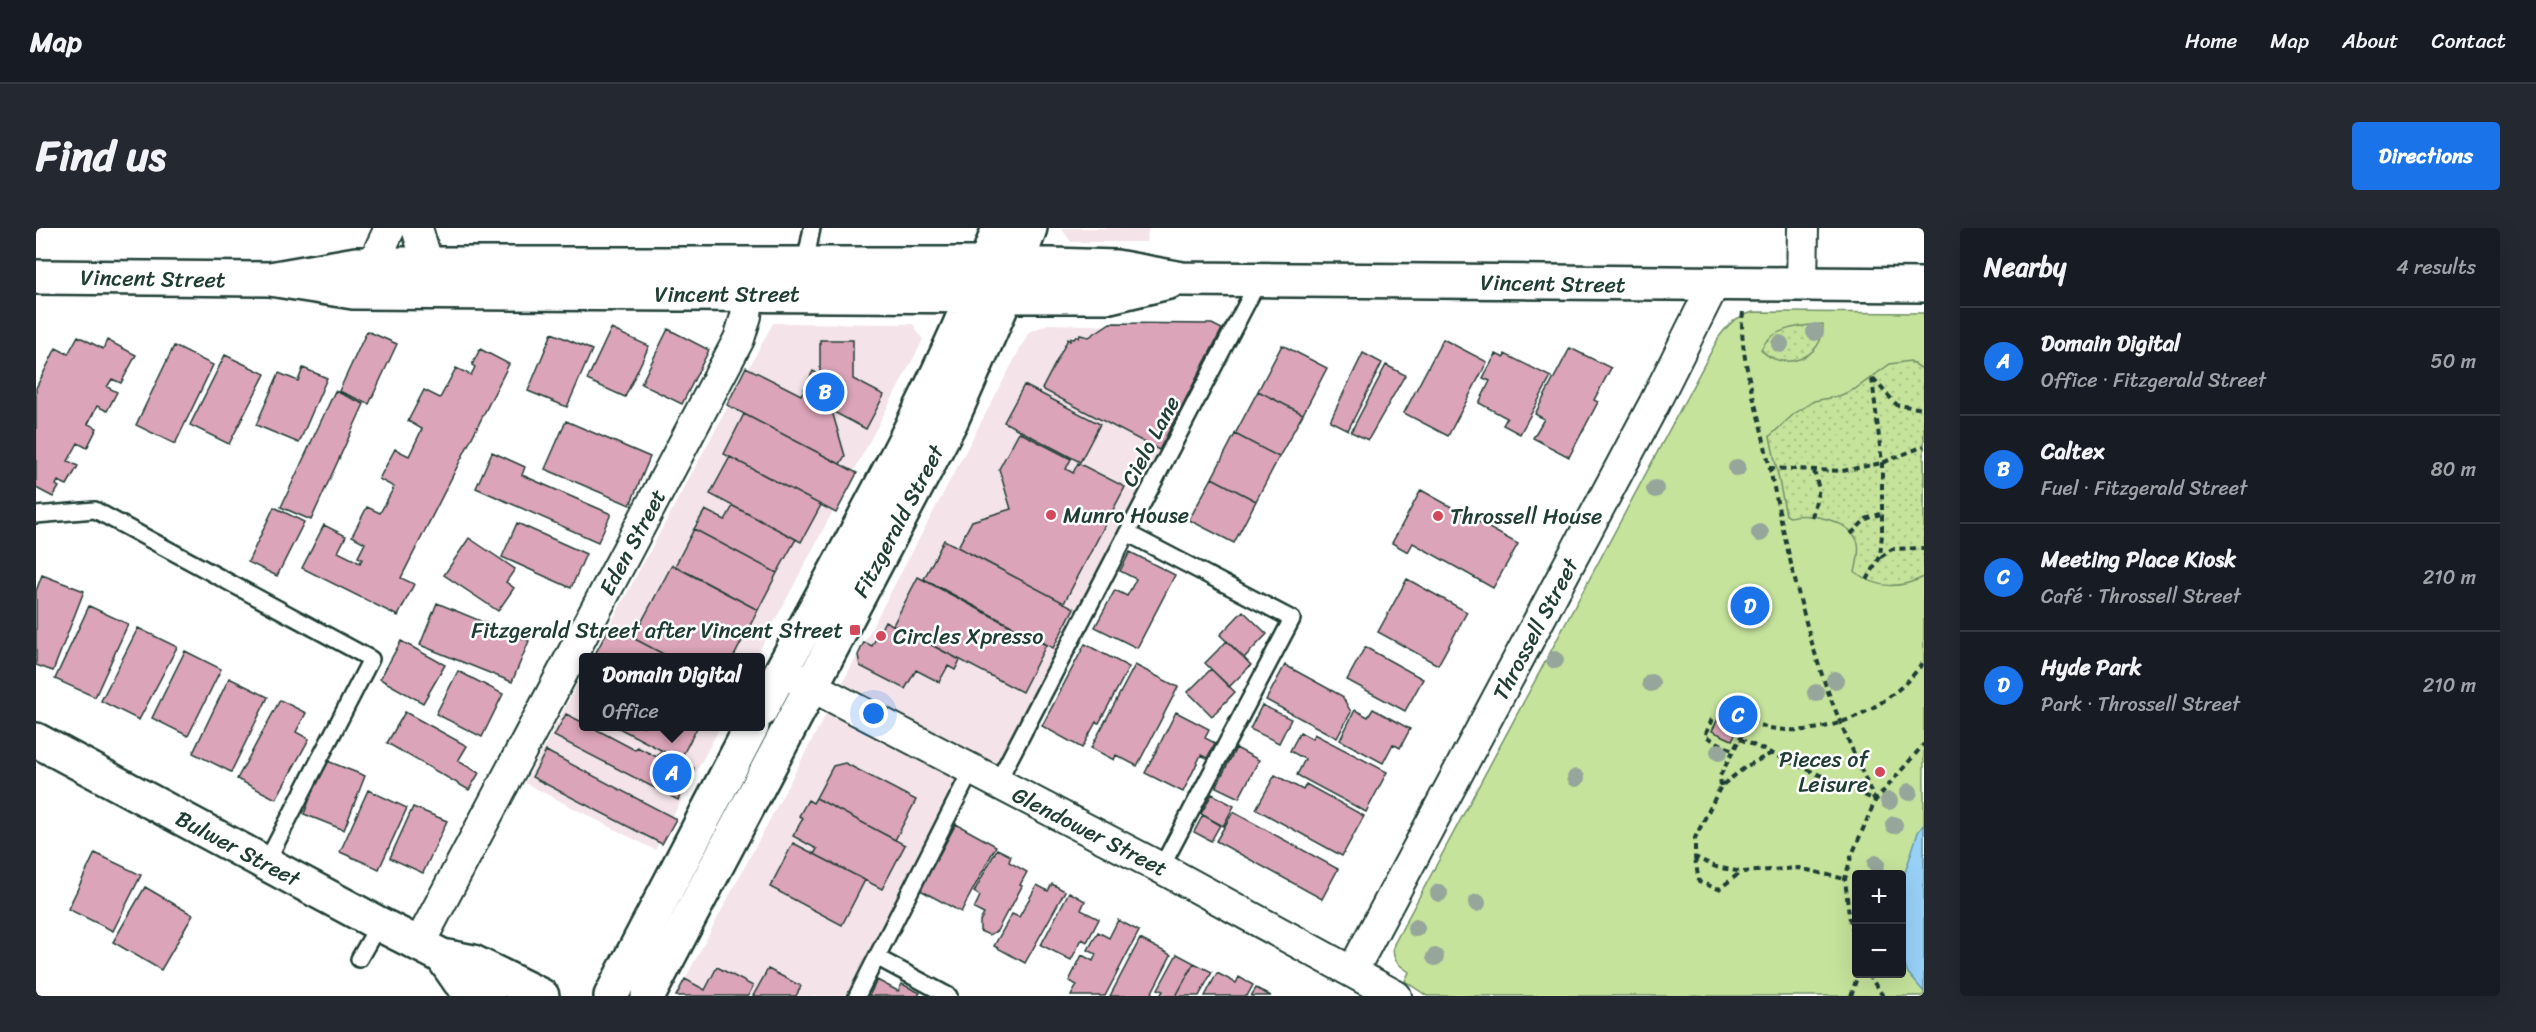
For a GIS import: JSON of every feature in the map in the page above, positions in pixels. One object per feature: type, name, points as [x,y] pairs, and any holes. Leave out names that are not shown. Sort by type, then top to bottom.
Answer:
[{"type":"main road","name":"Fitzgerald Street","points":[[765,701],[890,466],[974,296],[999,228]]},
{"type":"main road","name":"Fitzgerald Street","points":[[648,996],[951,421],[1006,297],[1030,228]]},
{"type":"main road","name":"Vincent Street","points":[[270,279],[356,264],[1018,264],[1116,267],[1182,279],[1924,285]]},
{"type":"main road","name":"Vincent Street","points":[[36,277],[270,279],[353,292],[1006,297],[1110,296],[1182,279]]},
{"type":"main road","points":[[611,996],[749,731]]},
{"type":"main road","name":"Bulwer Street","points":[[36,740],[430,950],[473,962],[542,996]]},
{"type":"main road","name":"Bulwer Street","points":[[430,950],[460,982],[488,996]]},
{"type":"street","points":[[373,264],[390,228]]},
{"type":"street","points":[[417,228],[428,265]]},
{"type":"street","points":[[1802,285],[1803,228]]},
{"type":"street","name":"Throssell Street","points":[[1353,972],[1648,415],[1714,284]]},
{"type":"street","name":"Eden Street","points":[[580,653],[739,339],[746,316],[748,294]]},
{"type":"street","name":"Eden Street","points":[[430,950],[579,655]]},
{"type":"street","name":"Glendower Street","points":[[781,671],[1161,867],[1396,996]]},
{"type":"lane","points":[[805,264],[812,228]]},
{"type":"lane","name":"Cielo Lane","points":[[858,996],[1127,533],[1259,280]]},
{"type":"lane","points":[[36,515],[95,510],[371,658],[266,863]]},
{"type":"lane","points":[[1127,533],[1292,619],[1161,867]]},
{"type":"lane","points":[[359,959],[379,924]]},
{"type":"lane","points":[[878,958],[949,996]]},
{"type":"path","points":[[1741,328],[1769,468],[1815,654],[1875,801]]},
{"type":"path","points":[[1880,557],[1882,463],[1880,428],[1872,378],[1897,405],[1924,409]]},
{"type":"path","points":[[1769,468],[1842,471],[1882,463],[1924,446]]},
{"type":"path","points":[[1812,517],[1819,489],[1814,471]]},
{"type":"path","points":[[1851,534],[1866,519],[1880,514]]},
{"type":"path","points":[[1867,580],[1880,557],[1892,549],[1924,548]]},
{"type":"path","points":[[1721,786],[1720,776],[1749,721],[1766,729],[1798,731],[1808,731],[1841,722],[1871,707],[1898,689],[1924,661]]},
{"type":"path","points":[[1712,719],[1704,736],[1734,751]]},
{"type":"path","points":[[1740,739],[1875,801]]},
{"type":"path","points":[[1852,926],[1845,879],[1851,857],[1875,801],[1924,744]]},
{"type":"path","points":[[1742,872],[1719,889],[1699,882],[1695,838],[1721,786],[1747,766],[1772,753]]},
{"type":"path","points":[[1695,857],[1716,867],[1742,872],[1798,867],[1845,879]]},
{"type":"path","points":[[1851,996],[1857,978]]},
{"type":"path","points":[[1871,978],[1882,996]]},
{"type":"shaded area","points":[[1061,228],[1149,228],[1146,242],[1071,242]]},
{"type":"shaded area","points":[[773,323],[913,324],[923,340],[758,653],[595,653]]},
{"type":"shaded area","points":[[1048,324],[1233,329],[997,783],[973,769],[857,996],[676,996],[1029,332]]},
{"type":"shaded area","points":[[579,682],[579,731],[718,731],[655,850],[525,783]]},
{"type":"green space","points":[[1753,312],[1924,313],[1924,996],[1427,996],[1405,981],[1409,972],[1396,961],[1393,954],[1394,944],[1719,337],[1737,318]]},
{"type":"green space","points":[[1823,324],[1822,336],[1817,346],[1809,354],[1799,359],[1779,360],[1769,356],[1761,349],[1772,336],[1779,332],[1796,327]]},
{"type":"green space","points":[[1910,361],[1924,370],[1924,577],[1906,584],[1880,584],[1855,572],[1858,543],[1847,529],[1838,523],[1818,517],[1786,515],[1770,436],[1795,413],[1814,401],[1839,396],[1855,389],[1890,364]]},
{"type":"water","points":[[1924,824],[1924,992],[1906,968],[1906,870],[1918,832]]},
{"type":"building","points":[[1110,323],[1212,324],[1222,329],[1159,450],[1042,389],[1068,339],[1070,341],[1076,336],[1079,338],[1080,335],[1089,337]]},
{"type":"building","points":[[611,329],[649,346],[625,397],[587,380]]},
{"type":"building","points":[[668,329],[709,350],[682,404],[641,384]]},
{"type":"building","points":[[367,331],[397,344],[369,404],[339,391]]},
{"type":"building","points":[[552,333],[592,350],[567,407],[528,391]]},
{"type":"building","points":[[78,336],[103,349],[107,340],[136,355],[121,383],[112,379],[107,387],[117,392],[107,411],[97,406],[88,424],[97,428],[87,448],[78,443],[68,461],[78,466],[67,485],[58,481],[56,485],[59,487],[53,497],[36,488],[36,388],[56,348],[68,354]]},
{"type":"building","points":[[1443,339],[1487,362],[1448,436],[1404,413]]},
{"type":"building","points":[[820,340],[853,340],[853,379],[884,395],[866,429],[832,411],[845,456],[840,464],[727,405],[746,367],[801,395],[813,371],[820,375]]},
{"type":"building","points":[[1282,345],[1327,368],[1303,414],[1258,391]]},
{"type":"building","points":[[174,346],[213,365],[175,444],[136,425]]},
{"type":"building","points":[[1570,348],[1611,368],[1594,400],[1598,402],[1569,457],[1533,438],[1544,419],[1535,414]]},
{"type":"building","points":[[480,349],[509,364],[401,578],[414,584],[398,616],[302,568],[324,525],[346,536],[338,552],[360,563],[362,559],[358,557],[365,543],[352,536],[367,507],[380,513],[394,487],[379,479],[395,449],[409,456],[422,429],[408,421],[424,390],[440,398],[456,368],[471,375],[475,367],[472,365]]},
{"type":"building","points":[[1363,353],[1382,363],[1348,430],[1330,421]]},
{"type":"building","points":[[1496,354],[1504,358],[1505,354],[1551,377],[1520,434],[1503,425],[1507,418],[1479,403],[1490,381],[1483,378]]},
{"type":"building","points":[[225,355],[265,374],[229,444],[190,425]]},
{"type":"building","points":[[1386,365],[1405,375],[1368,440],[1351,432]]},
{"type":"building","points":[[303,368],[327,378],[299,443],[256,425],[279,373],[298,381]]},
{"type":"building","points":[[1024,385],[1100,424],[1080,462],[1004,422]]},
{"type":"building","points":[[335,391],[364,404],[311,520],[281,507]]},
{"type":"building","points":[[1258,391],[1303,414],[1279,457],[1235,434]]},
{"type":"building","points":[[744,414],[857,473],[836,513],[724,454]]},
{"type":"building","points":[[566,421],[650,457],[630,505],[545,469]]},
{"type":"building","name":"Munro House","points":[[1019,432],[1071,459],[1066,469],[1073,473],[1078,463],[1125,487],[1064,603],[958,547],[972,521],[1011,509],[999,469]]},
{"type":"building","points":[[1235,434],[1279,457],[1256,501],[1212,478]]},
{"type":"building","points":[[492,452],[525,467],[522,475],[611,514],[598,542],[476,488]]},
{"type":"building","points":[[730,457],[821,505],[801,542],[710,494]]},
{"type":"building","points":[[1212,478],[1256,501],[1234,543],[1189,520]]},
{"type":"building","name":"Throssell House","points":[[1421,490],[1518,544],[1493,588],[1413,543],[1408,552],[1392,543]]},
{"type":"building","points":[[733,506],[796,539],[777,573],[694,529],[705,510],[725,520]]},
{"type":"building","points":[[274,507],[304,522],[277,576],[248,562]]},
{"type":"building","points":[[517,523],[586,554],[571,588],[502,557]]},
{"type":"building","points":[[694,529],[777,573],[758,610],[675,566]]},
{"type":"building","points":[[469,538],[515,569],[506,582],[514,588],[498,611],[444,575]]},
{"type":"building","points":[[944,540],[1074,608],[1053,648],[924,579]]},
{"type":"building","points":[[1130,552],[1175,575],[1137,648],[1095,627],[1115,590],[1127,596],[1136,579],[1120,571]]},
{"type":"building","points":[[672,565],[758,610],[736,653],[662,653],[633,638]]},
{"type":"building","points":[[42,575],[84,591],[53,671],[36,665],[36,591]]},
{"type":"building","points":[[918,577],[1046,645],[1022,692],[893,625]]},
{"type":"building","points":[[1407,579],[1467,612],[1438,665],[1378,632]]},
{"type":"building","points":[[437,603],[529,641],[512,682],[420,645]]},
{"type":"building","points":[[89,606],[128,624],[95,697],[55,679]]},
{"type":"building","points":[[1243,611],[1267,634],[1244,658],[1220,635]]},
{"type":"building","points":[[885,621],[960,660],[955,670],[948,666],[939,682],[916,670],[905,689],[860,666],[858,655],[864,642],[872,646]]},
{"type":"building","points":[[610,626],[662,653],[596,653]]},
{"type":"building","points":[[138,628],[177,647],[139,720],[101,701]]},
{"type":"building","points":[[401,641],[445,665],[423,703],[380,679]]},
{"type":"building","points":[[1227,641],[1251,665],[1229,687],[1205,663]]},
{"type":"building","points":[[1085,644],[1129,667],[1099,723],[1096,722],[1082,748],[1042,726]]},
{"type":"building","points":[[1365,647],[1423,679],[1405,711],[1347,680]]},
{"type":"building","points":[[185,651],[221,669],[188,736],[152,718]]},
{"type":"building","points":[[1135,665],[1178,687],[1137,766],[1116,755],[1114,760],[1091,748]]},
{"type":"building","points":[[1285,665],[1342,696],[1351,712],[1337,738],[1266,700]]},
{"type":"building","points":[[1211,669],[1235,692],[1212,716],[1188,692]]},
{"type":"building","points":[[458,671],[503,694],[482,737],[436,714]]},
{"type":"building","points":[[229,678],[268,697],[231,772],[193,753]]},
{"type":"building","points":[[1729,697],[1749,707],[1732,740],[1712,731]]},
{"type":"building","points":[[280,700],[306,713],[296,732],[309,739],[276,799],[237,779]]},
{"type":"building","points":[[1262,705],[1291,719],[1279,743],[1250,729]]},
{"type":"building","points":[[1373,709],[1410,729],[1400,748],[1393,744],[1383,763],[1340,740],[1355,710],[1368,717]]},
{"type":"building","points":[[405,712],[467,746],[458,761],[479,773],[469,790],[387,743]]},
{"type":"building","points":[[1176,712],[1209,729],[1205,738],[1215,743],[1207,758],[1201,755],[1183,792],[1145,773]]},
{"type":"building","points":[[566,714],[579,720],[579,731],[599,731],[635,750],[637,747],[657,757],[661,750],[694,768],[678,800],[554,736]]},
{"type":"building","points":[[625,731],[695,731],[680,760]]},
{"type":"building","points":[[1300,732],[1312,739],[1314,734],[1387,772],[1366,812],[1297,775],[1305,759],[1290,751]]},
{"type":"building","points":[[1236,748],[1259,760],[1239,798],[1216,787]]},
{"type":"building","points":[[546,751],[676,819],[662,844],[532,777]]},
{"type":"building","points":[[325,760],[365,776],[344,830],[304,814]]},
{"type":"building","points":[[845,763],[916,800],[895,840],[816,798],[833,766]]},
{"type":"building","points":[[1275,775],[1303,790],[1306,784],[1364,816],[1342,856],[1256,809]]},
{"type":"building","points":[[368,790],[407,808],[379,869],[340,852]]},
{"type":"building","points":[[1212,794],[1234,806],[1223,826],[1201,814]]},
{"type":"building","points":[[816,798],[905,845],[882,889],[814,854],[817,849],[793,836],[803,818],[799,816],[808,800],[813,803]]},
{"type":"building","points":[[413,807],[447,821],[423,873],[390,858]]},
{"type":"building","points":[[1233,812],[1338,869],[1322,899],[1216,841]]},
{"type":"building","points":[[1203,815],[1220,825],[1211,841],[1194,832]]},
{"type":"building","points":[[956,824],[996,846],[961,912],[920,890]]},
{"type":"building","points":[[793,843],[865,880],[842,925],[770,887]]},
{"type":"building","points":[[997,849],[1011,856],[1009,862],[1027,872],[1020,885],[1022,886],[997,931],[989,935],[980,931],[980,921],[984,914],[974,909],[980,896],[974,892]]},
{"type":"building","points":[[95,853],[141,875],[113,931],[68,909]]},
{"type":"building","points":[[1052,884],[1065,891],[1025,963],[994,946],[1012,914],[1019,917],[1037,885],[1048,891]]},
{"type":"building","points":[[145,887],[193,915],[161,970],[113,942]]},
{"type":"building","points":[[1069,892],[1085,901],[1081,910],[1099,919],[1087,942],[1082,939],[1071,960],[1041,945]]},
{"type":"building","points":[[1118,920],[1139,931],[1105,996],[1071,996],[1077,985],[1069,981],[1082,955],[1093,961],[1096,954],[1088,950],[1098,932],[1109,938]]},
{"type":"building","points":[[1140,939],[1171,955],[1150,996],[1110,996]]},
{"type":"building","points":[[1177,954],[1194,963],[1176,996],[1160,996],[1163,991],[1158,989]]},
{"type":"building","points":[[1194,963],[1212,972],[1199,996],[1176,996]]},
{"type":"building","points":[[717,967],[753,986],[748,996],[676,996],[685,979],[705,990]]},
{"type":"building","points":[[768,969],[801,986],[796,996],[753,996]]},
{"type":"building","points":[[1217,973],[1236,983],[1239,977],[1253,985],[1247,996],[1205,996]]},
{"type":"building","points":[[877,980],[898,991],[902,984],[920,993],[918,996],[869,996]]},
{"type":"building","points":[[1256,988],[1271,996],[1251,996]]},
{"type":"place","name":"Caltex","points":[[825,392]]},
{"type":"place","name":"Munro House","points":[[1051,515]]},
{"type":"place","name":"Throssell House","points":[[1438,516]]},
{"type":"place","name":"Hyde Park","points":[[1750,606]]},
{"type":"place","name":"Fitzgerald Street after Vincent Street","points":[[855,630]]},
{"type":"place","name":"Circles Xpresso","points":[[881,636]]},
{"type":"place","name":"Meeting Place Kiosk","points":[[1738,715]]},
{"type":"place","name":"Pieces of Leisure","points":[[1880,772]]},
{"type":"place","name":"Domain Digital","points":[[672,773]]}]
